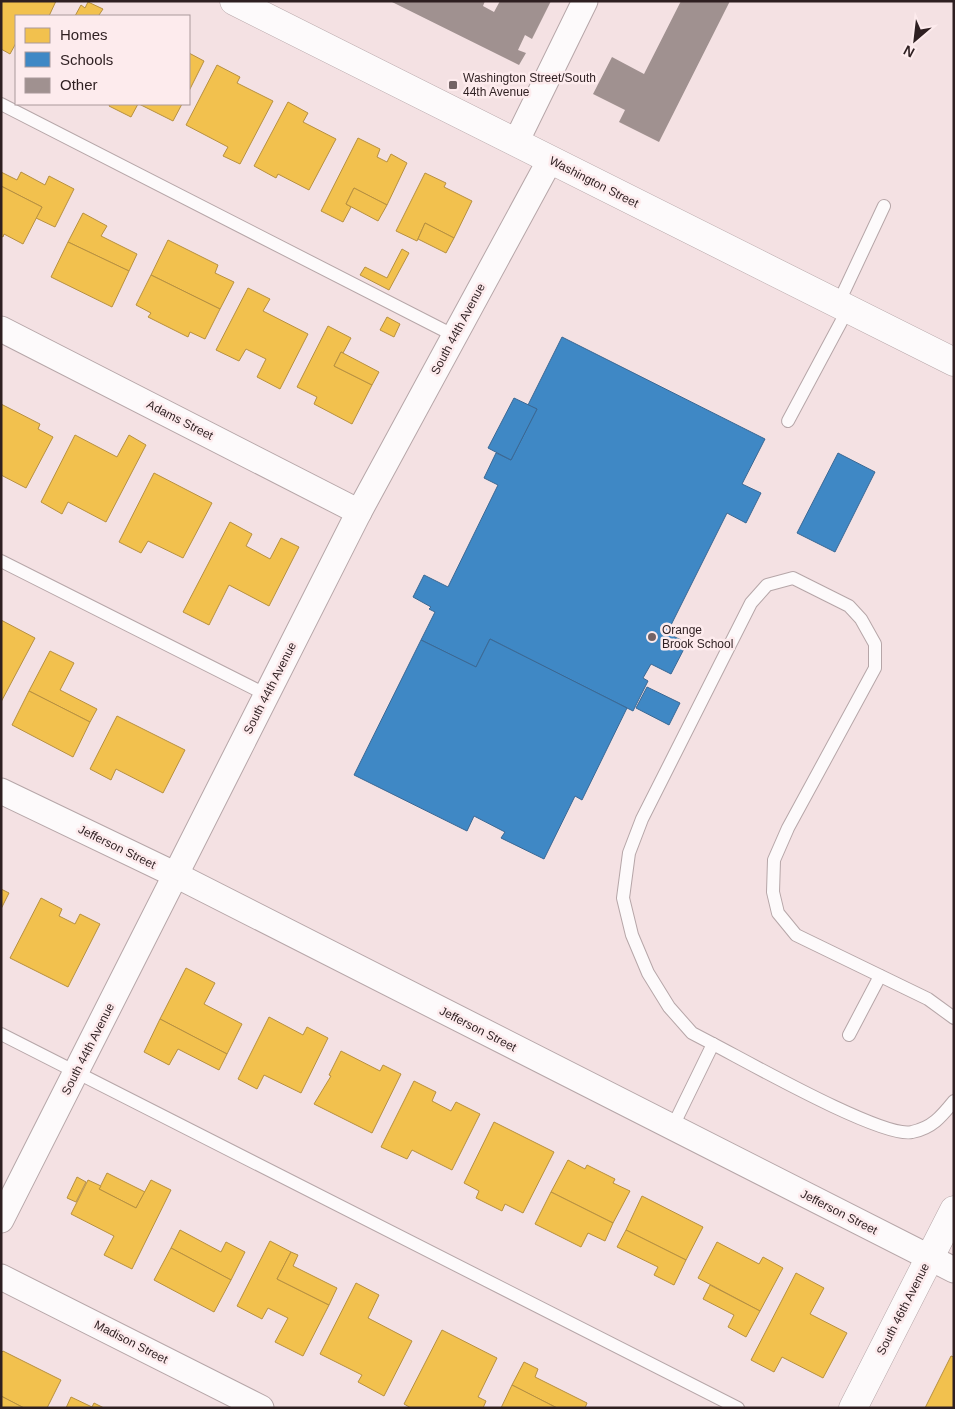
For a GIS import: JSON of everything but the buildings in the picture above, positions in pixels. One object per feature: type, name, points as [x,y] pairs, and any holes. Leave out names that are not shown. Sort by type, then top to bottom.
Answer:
[{"type":"street","points":[[516,142],[585,1]]},
{"type":"street","name":"Washington Street","points":[[250,5],[550,160],[954,362]]},
{"type":"street","name":"South 44th Avenue","points":[[1,1220],[360,512],[550,160]]},
{"type":"street","name":"Adams Street","points":[[1,329],[360,512]]},
{"type":"street","name":"Jefferson Street","points":[[1,791],[176,875],[954,1270]]},
{"type":"street","name":"South 46th Avenue","points":[[853,1408],[954,1210]]},
{"type":"street","name":"Madison Street","points":[[1,1277],[262,1408]]},
{"type":"lane","points":[[1,104],[454,336]]},
{"type":"lane","points":[[788,421],[843,307],[884,206]]},
{"type":"lane","points":[[1,561],[266,695]]},
{"type":"lane","points":[[954,1018],[928,999],[796,935],[778,913],[773,892],[774,860],[788,828],[875,668],[875,644],[861,619],[849,606],[793,578],[767,585],[750,603],[642,819],[629,853],[623,898],[632,935],[648,973],[669,1007],[692,1033],[713,1044],[841,1110],[881,1128],[910,1133],[935,1123],[954,1102]]},
{"type":"lane","points":[[849,1035],[880,976]]},
{"type":"lane","points":[[1,1034],[738,1408]]},
{"type":"lane","points":[[672,1128],[713,1044]]},
{"type":"place","name":"Washington Street/South 44th Avenue","points":[[453,85]]},
{"type":"place","name":"Orange Brook School","points":[[652,637]]}]
